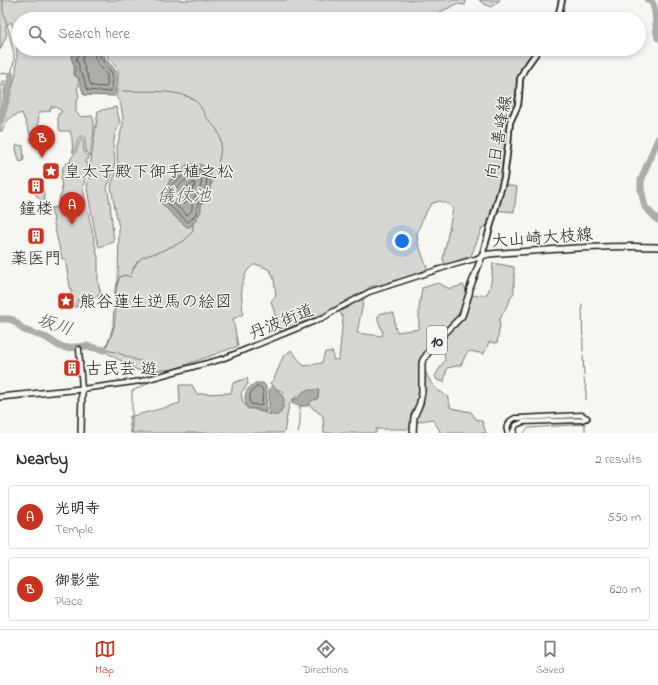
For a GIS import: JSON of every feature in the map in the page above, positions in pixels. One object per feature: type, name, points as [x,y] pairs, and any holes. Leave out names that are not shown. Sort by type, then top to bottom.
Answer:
[{"type":"main road","points":[[559,12],[562,0]]},
{"type":"main road","name":"向日善峰線","points":[[482,256],[504,178],[510,122],[518,105],[520,79],[524,70],[534,56]]},
{"type":"main road","name":"大山崎大枝線","points":[[413,433],[414,417],[420,403],[422,392],[423,360],[435,343],[462,316],[470,288],[482,256],[497,253],[583,248],[637,246],[658,247]]},
{"type":"main road","points":[[0,398],[82,389],[81,433]]},
{"type":"street","name":"丹波街道","points":[[82,389],[141,381],[222,359],[320,320],[369,292],[482,256]]},
{"type":"street","points":[[79,349],[82,389]]},
{"type":"street","points":[[507,431],[510,421],[515,418],[582,415],[587,418],[582,420],[523,422],[516,425],[513,432]]},
{"type":"shaded area","points":[[0,0],[466,0],[465,5],[457,4],[440,12],[12,12],[12,24],[11,22],[5,26],[7,34],[0,50]]},
{"type":"shaded area","points":[[479,0],[500,0],[491,7]]},
{"type":"shaded area","points":[[17,56],[72,56],[74,65],[74,75],[78,78],[79,86],[77,88],[79,96],[76,103],[76,112],[81,117],[92,116],[94,125],[90,156],[86,152],[85,138],[83,136],[80,136],[73,153],[70,131],[60,131],[58,114],[61,113],[61,110],[55,107],[51,107],[50,111],[39,112],[38,125],[50,127],[51,138],[48,138],[47,142],[31,142],[30,134],[22,113],[9,119],[2,131],[0,131],[0,119],[4,114],[16,74]]},
{"type":"shaded area","points":[[108,56],[532,56],[519,77],[516,104],[512,112],[506,134],[506,185],[517,187],[514,212],[494,210],[490,223],[482,228],[471,256],[445,265],[443,259],[453,209],[449,204],[439,201],[431,204],[423,217],[417,234],[418,243],[427,268],[422,273],[386,284],[369,287],[364,298],[357,333],[382,336],[383,333],[378,320],[378,316],[381,313],[394,313],[397,332],[419,329],[419,308],[422,288],[438,283],[450,289],[463,285],[468,292],[479,296],[487,294],[489,290],[493,263],[514,267],[514,292],[499,321],[500,325],[497,343],[489,342],[484,354],[470,351],[466,354],[461,365],[447,368],[444,382],[437,380],[435,376],[445,360],[443,339],[438,338],[423,355],[421,363],[436,389],[447,396],[451,408],[471,412],[476,419],[482,421],[486,433],[440,433],[432,419],[420,421],[407,429],[376,429],[376,433],[324,433],[323,416],[310,406],[307,396],[297,395],[289,405],[284,433],[131,433],[129,417],[180,403],[179,385],[192,385],[197,394],[231,393],[233,383],[247,378],[248,384],[241,393],[243,403],[249,408],[272,415],[280,413],[284,392],[274,388],[270,383],[274,379],[283,357],[291,350],[304,366],[322,363],[325,352],[333,352],[333,360],[339,359],[343,318],[337,307],[310,320],[280,331],[271,301],[276,296],[274,279],[270,270],[259,265],[253,265],[247,271],[241,287],[243,314],[233,319],[238,346],[171,370],[137,370],[104,351],[112,333],[115,321],[118,282],[119,228],[111,188],[118,168],[117,147],[123,124],[120,102],[116,97],[118,69],[109,60]]},
{"type":"shaded area","points":[[5,84],[4,98],[0,111],[0,87],[1,85]]},
{"type":"shaded area","points":[[116,107],[120,122],[115,134],[113,147],[115,159],[114,170],[107,188],[114,242],[99,247],[87,189],[98,111]]},
{"type":"shaded area","points":[[81,138],[83,139],[84,152],[89,158],[85,160],[85,163],[88,163],[83,189],[98,258],[98,283],[101,294],[80,303],[79,300],[77,300],[77,307],[74,307],[66,259],[62,259],[51,208],[58,207],[60,196],[62,194],[61,178],[63,167],[67,163],[70,163]]},
{"type":"shaded area","points":[[17,145],[23,146],[24,160],[20,162],[16,149]]},
{"type":"shaded area","points":[[35,189],[43,189],[45,200],[41,201],[36,195]]},
{"type":"water","points":[[104,56],[115,70],[117,76],[114,96],[84,95],[79,77],[75,75],[75,66],[71,57]]},
{"type":"water","name":"儀仗池","points":[[187,164],[202,165],[210,172],[211,176],[210,189],[201,205],[201,211],[190,227],[187,227],[175,217],[160,202],[171,178],[174,178]]},
{"type":"water","points":[[256,383],[263,383],[267,390],[266,412],[253,408],[247,408],[245,396],[247,390]]},
{"type":"water","points":[[272,385],[280,392],[284,401],[281,412],[278,415],[272,415],[269,413],[269,391]]},
{"type":"water","points":[[319,390],[318,398],[311,401],[308,406],[293,404],[292,400],[299,397],[304,391]]},
{"type":"waterway","points":[[3,0],[3,11],[12,45]]},
{"type":"waterway","points":[[648,0],[652,2],[654,6],[658,38]]},
{"type":"waterway","points":[[0,74],[6,73],[11,75],[14,56]]},
{"type":"waterway","name":"坂川","points":[[0,121],[8,94],[11,75]]},
{"type":"waterway","points":[[1,82],[4,81],[10,83]]},
{"type":"waterway","points":[[122,91],[156,91],[182,94],[198,103],[207,118],[217,130],[221,141],[221,151],[217,170],[210,186]]},
{"type":"waterway","points":[[658,139],[641,181],[641,189],[645,207],[658,220]]},
{"type":"waterway","points":[[148,378],[149,375],[144,363],[116,352],[104,350],[113,326],[115,289],[120,277],[124,275],[131,277],[133,269],[138,261],[143,257],[184,241],[193,231],[193,223]]},
{"type":"waterway","points":[[582,304],[583,351]]},
{"type":"waterway","name":"坂川","points":[[0,319],[13,320],[24,330],[47,338],[59,346],[67,348],[86,346],[104,350]]},
{"type":"waterway","points":[[583,355],[584,376]]},
{"type":"waterway","points":[[584,379],[586,400]]},
{"type":"waterway","points":[[132,433],[132,391],[147,384],[148,381]]},
{"type":"waterway","points":[[298,433],[300,406]]},
{"type":"waterway","points":[[524,433],[528,428],[585,424],[585,433]]},
{"type":"place","name":"御影堂","points":[[42,158]]},
{"type":"place","name":"皇太子殿下御手植之松","points":[[51,171]]},
{"type":"place","name":"鐘楼","points":[[36,186]]},
{"type":"place","name":"光明寺","points":[[72,225]]},
{"type":"place","name":"薬医門","points":[[36,236]]},
{"type":"place","name":"熊谷蓮生逆馬の絵図","points":[[66,301]]},
{"type":"place","name":"古民芸 遊","points":[[72,368]]}]
